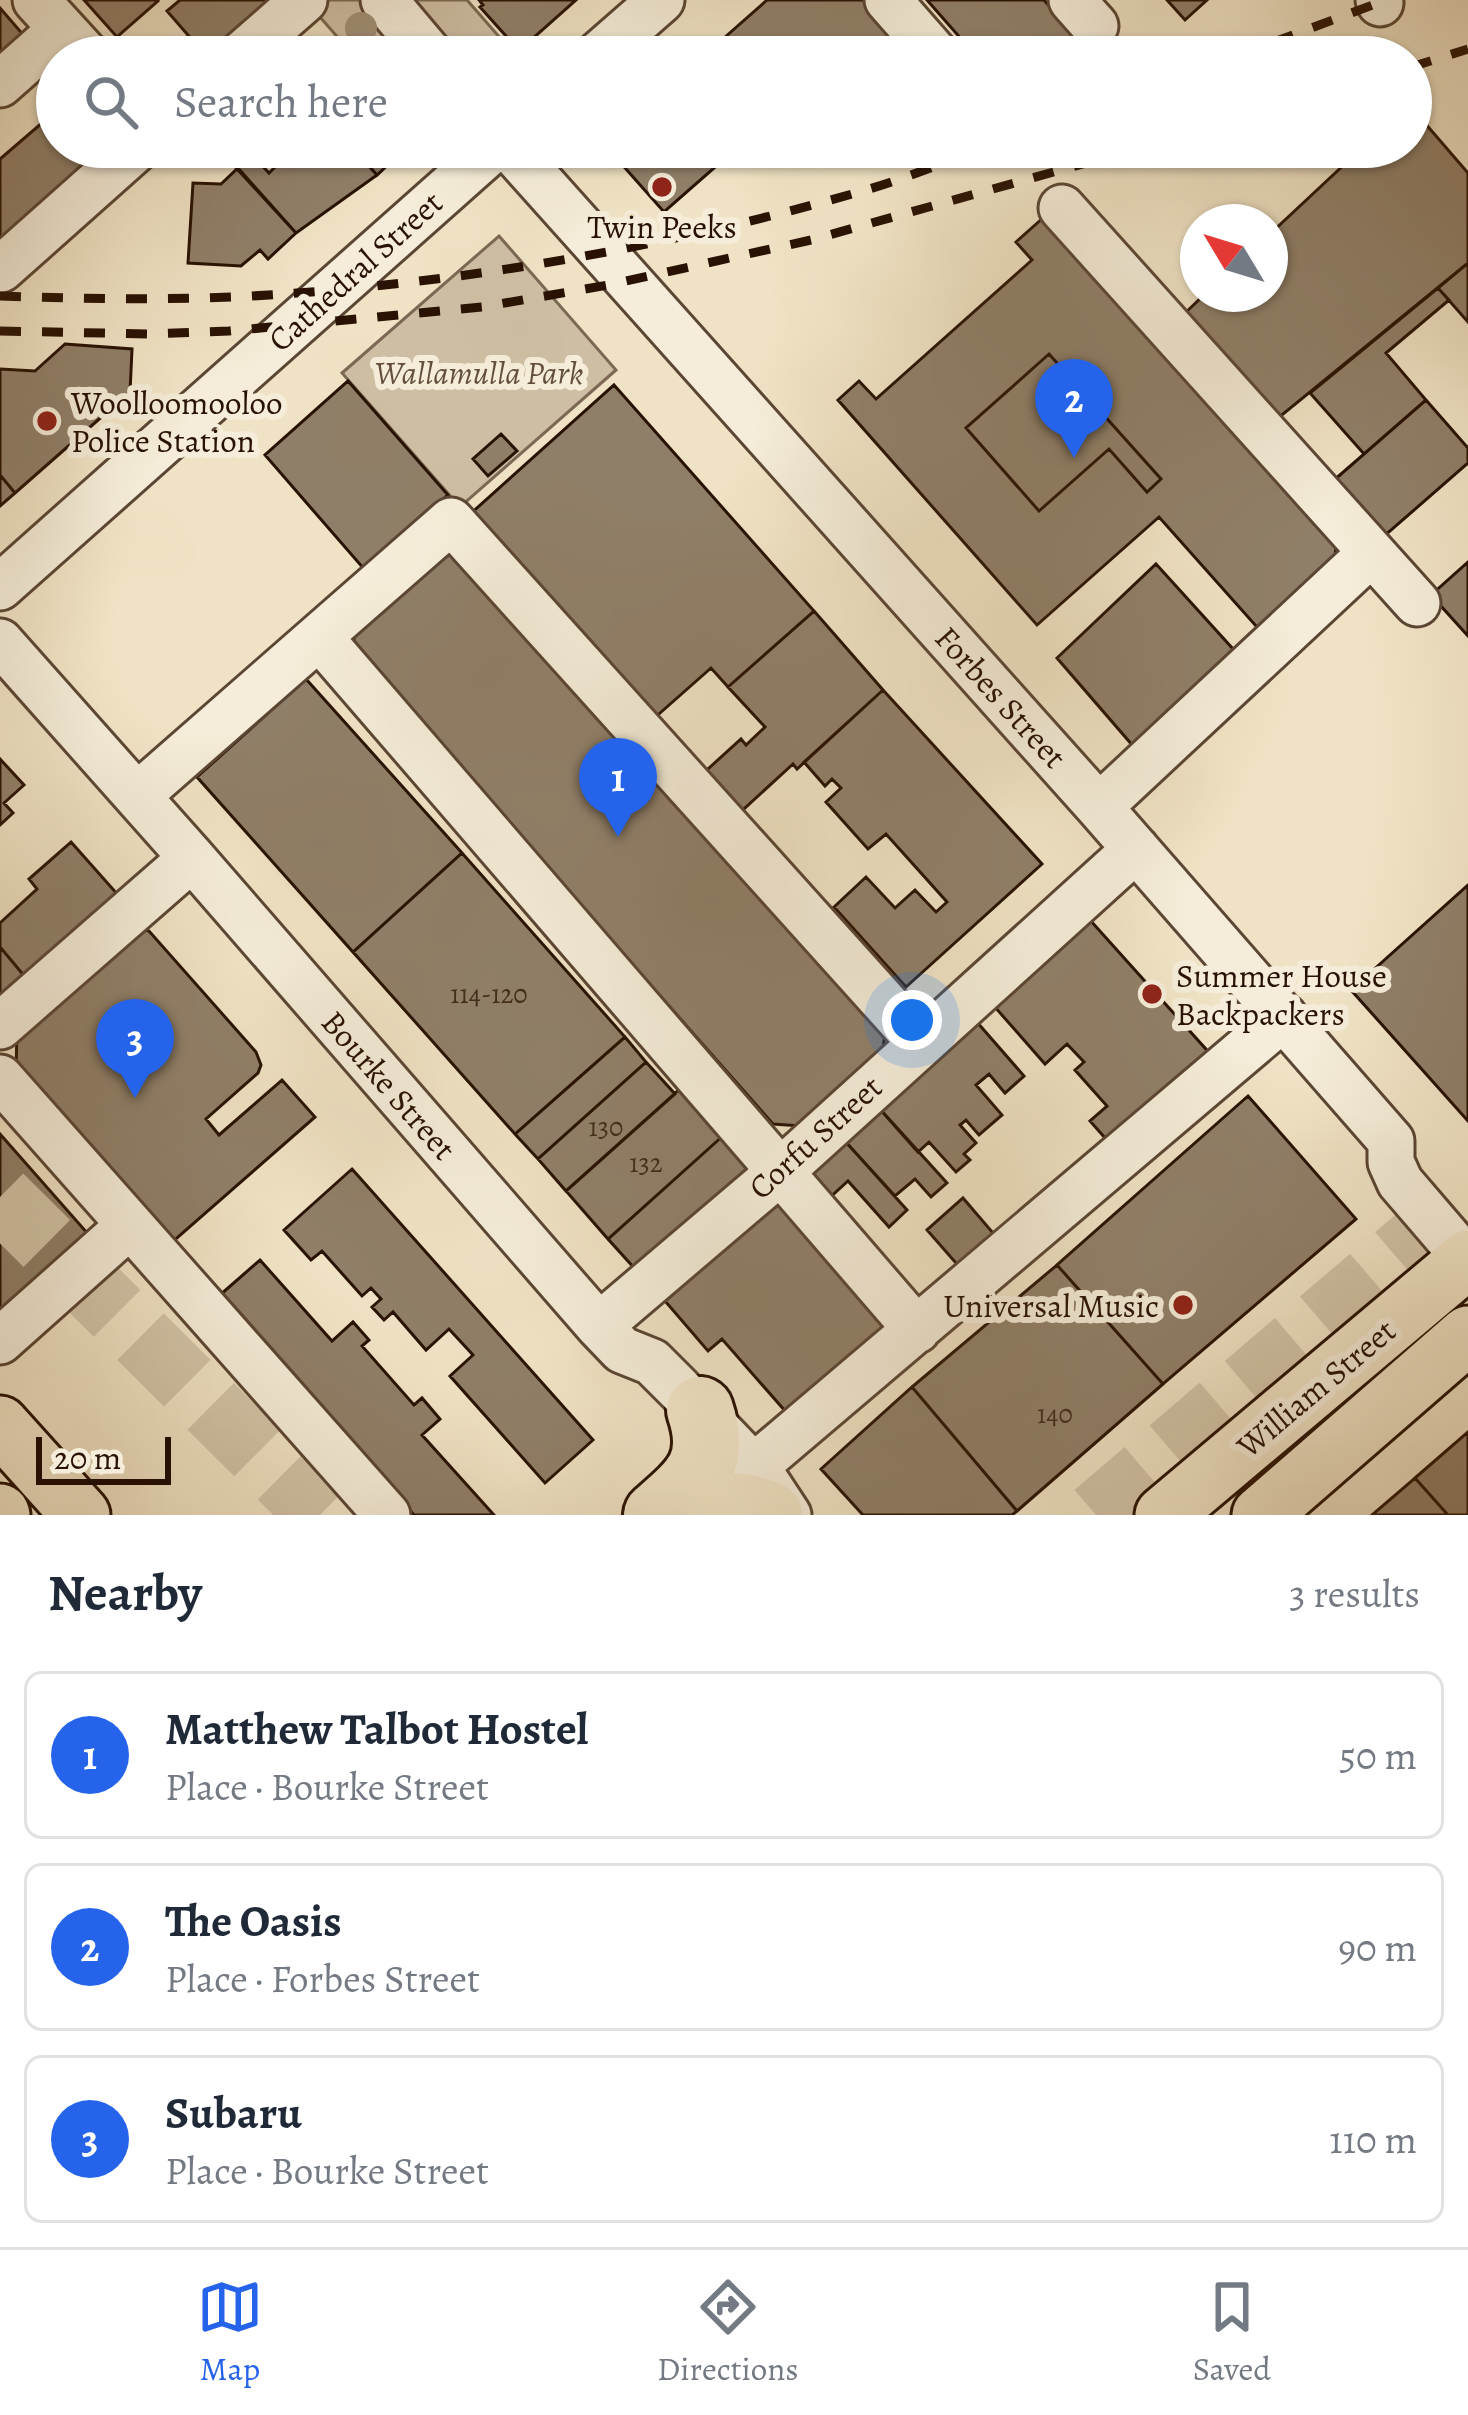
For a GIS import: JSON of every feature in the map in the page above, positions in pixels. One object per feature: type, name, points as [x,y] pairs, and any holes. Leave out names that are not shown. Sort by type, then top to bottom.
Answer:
[{"type":"highway","points":[[657,1515],[703,1468],[706,1445],[700,1410]]},
{"type":"highway","points":[[686,1515],[742,1506],[762,1491]]},
{"type":"main road","name":"William Street","points":[[1164,1515],[1467,1260]]},
{"type":"main road","name":"William Street","points":[[1261,1515],[1468,1335]]},
{"type":"main road","points":[[0,1425],[81,1515]]},
{"type":"street","points":[[263,36],[304,0]]},
{"type":"street","points":[[383,0],[414,36]]},
{"type":"street","points":[[620,36],[661,0]]},
{"type":"street","points":[[889,0],[920,36]]},
{"type":"street","points":[[0,84],[36,52]]},
{"type":"street","points":[[0,269],[114,168]]},
{"type":"street","name":"Cathedral Street","points":[[0,586],[470,168]]},
{"type":"street","name":"Forbes Street","points":[[528,168],[1100,807],[1391,1141],[1391,1162],[1400,1182],[1467,1260]]},
{"type":"street","points":[[1062,208],[1417,603]]},
{"type":"street","points":[[137,796],[452,521],[920,1042]]},
{"type":"street","points":[[1100,807],[1370,554]]},
{"type":"street","points":[[320,638],[917,1330]]},
{"type":"street","name":"Bourke Street","points":[[0,642],[599,1327],[622,1350],[652,1362],[700,1410],[762,1491],[788,1515]]},
{"type":"street","name":"Corfu Street","points":[[599,1327],[781,1171],[1136,849]]},
{"type":"street","points":[[0,1026],[192,858]]},
{"type":"street","points":[[762,1491],[917,1330],[1284,1017]]},
{"type":"street","points":[[0,1078],[387,1515]]},
{"type":"street","points":[[0,1341],[130,1225]]},
{"type":"green space","points":[[305,0],[467,0],[498,36],[337,36]]},
{"type":"green space","name":"Wallamulla Park","points":[[499,236],[616,370],[460,507],[342,373]]},
{"type":"building","points":[[84,0],[158,1],[118,36]]},
{"type":"building","points":[[180,0],[277,0],[237,36],[189,36],[167,11]]},
{"type":"building","points":[[479,0],[576,0],[535,36],[506,36],[480,7]]},
{"type":"building","points":[[767,0],[863,0],[895,36],[726,36]]},
{"type":"building","points":[[927,0],[1044,0],[1075,36],[959,36]]},
{"type":"building","points":[[1167,0],[1207,0],[1185,20]]},
{"type":"building","points":[[0,8],[26,38],[0,61]]},
{"type":"building","points":[[36,128],[36,168],[81,168],[0,239],[0,159]]},
{"type":"building","points":[[1432,131],[1468,173],[1468,263],[1277,419],[1183,315],[1288,312],[1288,217],[1341,168],[1432,168]]},
{"type":"building","points":[[236,168],[264,168],[269,173],[274,168],[371,168],[377,175],[296,233]]},
{"type":"building","points":[[238,168],[296,233],[268,259],[260,250],[241,266],[188,263],[193,183],[221,184]]},
{"type":"building","points":[[625,168],[714,168],[664,212]]},
{"type":"building","points":[[1044,217],[1336,545],[1334,572],[1264,635],[1159,517],[1037,625],[838,400],[859,381],[876,399],[1032,260],[1016,242]]},
{"type":"building","points":[[1468,263],[1468,322],[1438,288]]},
{"type":"building","points":[[1438,288],[1449,300],[1386,353],[1426,400],[1364,454],[1310,393]]},
{"type":"building","points":[[65,344],[132,349],[130,392],[15,493],[0,475],[0,369],[35,371]]},
{"type":"building","points":[[1049,354],[1161,479],[1147,492],[1109,449],[1039,511],[966,428]]},
{"type":"building","points":[[348,381],[448,495],[364,569],[265,455]]},
{"type":"building","points":[[614,385],[814,611],[728,687],[711,668],[651,721],[468,516]]},
{"type":"building","points":[[1426,400],[1468,448],[1468,463],[1382,538],[1333,481]]},
{"type":"building","points":[[501,434],[517,451],[488,476],[473,459]]},
{"type":"building","points":[[0,475],[15,493],[0,506]]},
{"type":"building","points":[[441,548],[459,551],[886,1025],[883,1049],[801,1126],[773,1124],[354,649],[354,624]]},
{"type":"building","points":[[1468,562],[1468,636],[1431,595]]},
{"type":"building","points":[[1156,564],[1243,660],[1140,754],[1057,658]]},
{"type":"building","points":[[814,611],[883,690],[797,769],[793,764],[734,818],[698,778],[741,739],[746,745],[765,727],[728,687]]},
{"type":"building","points":[[306,679],[462,853],[353,952],[197,777]]},
{"type":"building","points":[[883,690],[1042,864],[906,987],[834,907],[866,877],[895,908],[915,890],[936,912],[947,902],[886,834],[868,849],[826,802],[841,788],[832,779],[825,786],[804,762]]},
{"type":"building","points":[[0,759],[24,785],[4,803],[13,813],[0,825]]},
{"type":"building","points":[[71,842],[119,896],[26,978],[0,947],[0,923],[37,889],[29,879]]},
{"type":"building","points":[[462,853],[625,1037],[515,1134],[353,952]]},
{"type":"building","points":[[1468,885],[1468,1121],[1351,990]]},
{"type":"building","points":[[1090,920],[1213,1057],[1113,1147],[1090,1121],[1107,1106],[1075,1070],[1084,1062],[1067,1044],[1045,1064],[994,1006]]},
{"type":"building","points":[[137,928],[149,931],[256,1052],[261,1065],[258,1073],[206,1119],[219,1135],[282,1080],[315,1117],[169,1245],[16,1070],[17,1030]]},
{"type":"building","points":[[0,947],[26,978],[0,1001]]},
{"type":"building","points":[[976,1021],[1024,1076],[1005,1093],[989,1074],[976,1085],[1002,1115],[979,1135],[966,1120],[960,1125],[976,1143],[964,1154],[970,1160],[956,1172],[929,1142],[918,1152],[879,1108]]},
{"type":"building","points":[[625,1037],[646,1062],[538,1159],[515,1134]]},
{"type":"building","points":[[646,1062],[675,1094],[566,1191],[538,1159]]},
{"type":"building","points":[[682,1087],[725,1134],[608,1239],[566,1191]]},
{"type":"building","points":[[1248,1096],[1356,1219],[1163,1384],[1057,1265]]},
{"type":"building","points":[[879,1108],[947,1183],[931,1197],[915,1179],[895,1196],[844,1140]]},
{"type":"building","points":[[0,1134],[89,1235],[0,1314]]},
{"type":"building","points":[[725,1134],[753,1165],[636,1270],[608,1239]]},
{"type":"building","points":[[844,1140],[907,1210],[889,1227],[848,1181],[825,1202],[803,1178]]},
{"type":"building","points":[[352,1169],[593,1440],[545,1483],[450,1376],[473,1355],[449,1329],[426,1350],[393,1312],[384,1320],[372,1307],[381,1299],[371,1288],[362,1296],[322,1251],[311,1260],[284,1230]]},
{"type":"building","points":[[963,1198],[999,1240],[963,1271],[927,1230]]},
{"type":"building","points":[[781,1199],[896,1330],[793,1420],[722,1339],[708,1351],[665,1301]]},
{"type":"building","points":[[260,1260],[332,1341],[353,1322],[369,1340],[362,1346],[414,1405],[422,1398],[440,1419],[422,1435],[494,1515],[414,1515],[220,1295]]},
{"type":"building","points":[[1057,1265],[1163,1384],[1017,1511],[912,1387]]},
{"type":"building","points":[[912,1387],[1017,1511],[1012,1515],[863,1515],[821,1469]]},
{"type":"building","points":[[1468,1432],[1468,1515],[1448,1515],[1415,1478]]},
{"type":"building","points":[[1415,1478],[1448,1515],[1372,1515]]},
{"type":"tunnel","points":[[1096,1515],[1468,1196]]},
{"type":"tunnel","points":[[0,1197],[320,1515]]},
{"type":"railway","points":[[1290,36],[1386,0]]},
{"type":"railway","points":[[1432,60],[1468,49]]},
{"type":"railway","points":[[0,296],[248,296],[503,270],[724,227],[928,168]]},
{"type":"railway","points":[[0,331],[229,331],[482,307],[811,240],[1068,168]]},
{"type":"place","name":"Twin Peeks","points":[[662,187]]},
{"type":"place","name":"Woolloomooloo Police Station","points":[[47,421]]},
{"type":"place","name":"The Oasis","points":[[1074,458]]},
{"type":"place","name":"Matthew Talbot Hostel","points":[[618,837]]},
{"type":"place","name":"Summer House Backpackers","points":[[1152,994]]},
{"type":"place","name":"Subaru","points":[[135,1098]]},
{"type":"place","name":"Universal Music","points":[[1183,1305]]}]
